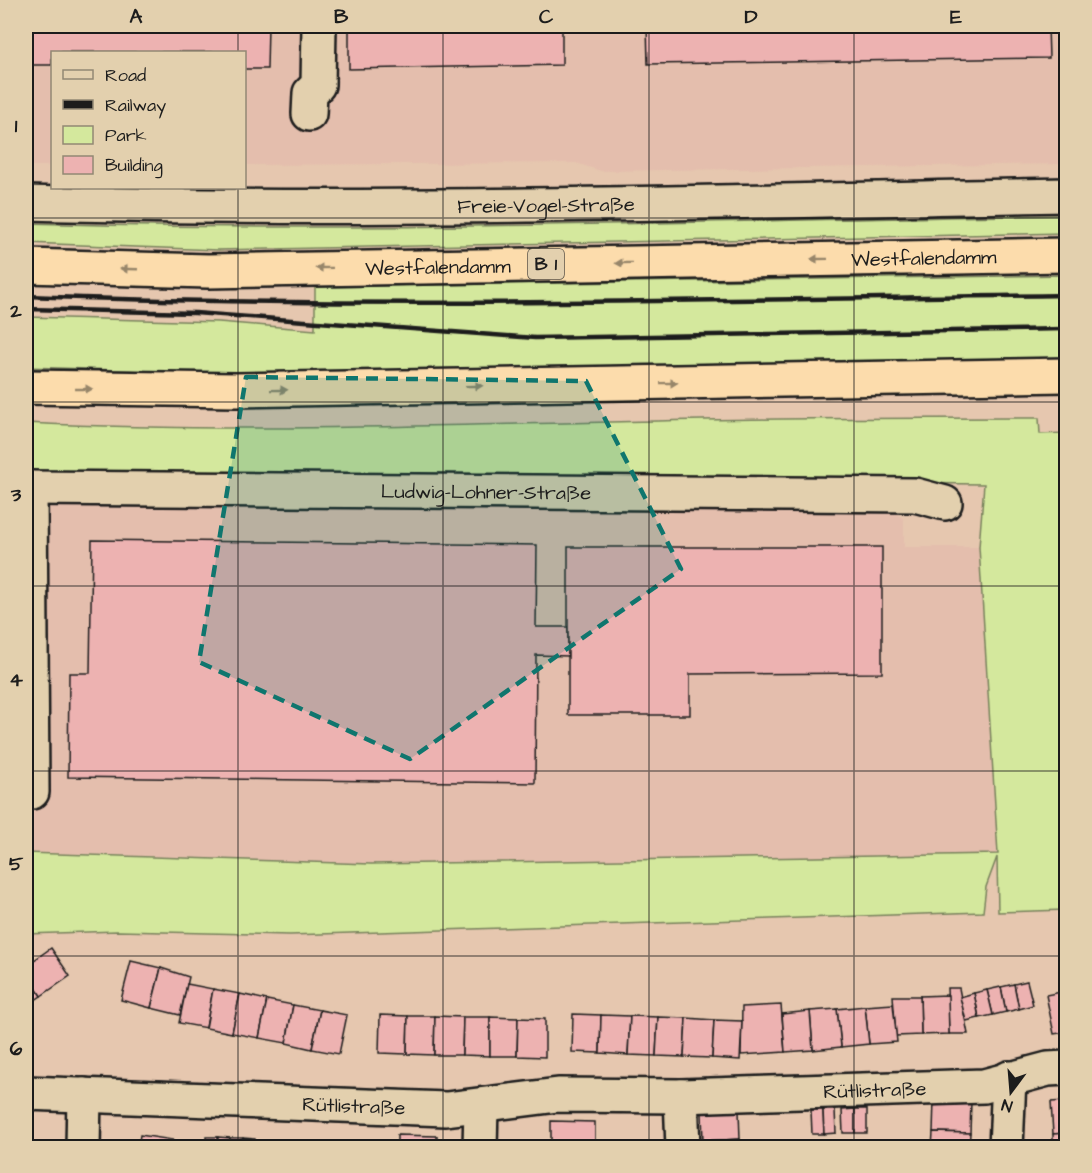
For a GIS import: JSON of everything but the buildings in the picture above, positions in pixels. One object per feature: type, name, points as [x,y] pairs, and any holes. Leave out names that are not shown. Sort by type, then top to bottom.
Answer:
[{"type":"highway","name":"Westfalendamm","points":[[26,266],[208,271],[1066,255]]},
{"type":"highway","points":[[26,387],[236,390],[1066,375]]},
{"type":"street","points":[[302,26],[300,86],[310,103],[318,85],[319,26]]},
{"type":"street","name":"Freie-Vogel-Straße","points":[[26,203],[219,208],[439,207],[1066,195]]},
{"type":"street","points":[[28,488],[32,792]]},
{"type":"street","name":"Ludwig-Lohner-Straße","points":[[28,488],[915,495],[945,503]]},
{"type":"street","name":"Rütlistraße","points":[[26,1093],[446,1109],[558,1095],[681,1096],[984,1086],[1048,1068],[1066,1068]]},
{"type":"street","points":[[1006,1148],[1009,1078]]},
{"type":"street","points":[[82,1148],[84,1095]]},
{"type":"street","points":[[681,1096],[683,1148]]},
{"type":"street","points":[[480,1148],[481,1106]]},
{"type":"highlighted area","points":[[246,377],[586,381],[681,569],[410,759],[199,662]]},
{"type":"shaded area","points":[[26,26],[1066,26],[1066,164],[601,171],[576,163],[246,165],[246,51],[51,51],[51,166],[26,166]]},
{"type":"shaded area","points":[[26,498],[889,508],[904,519],[904,547],[979,547],[998,855],[371,864],[26,852]]},
{"type":"green space","points":[[1066,215],[1066,233],[218,250],[26,243],[26,223],[416,227]]},
{"type":"green space","points":[[1066,275],[1066,358],[211,373],[26,367],[26,317],[219,322],[315,330],[315,287]]},
{"type":"green space","points":[[1039,418],[1040,434],[1066,433],[1066,910],[998,912],[997,857],[986,887],[983,912],[290,935],[118,931],[26,934],[26,853],[371,864],[998,854],[979,547],[984,484],[26,475],[26,423],[280,428],[745,419]]},
{"type":"railway","points":[[26,296],[416,303],[1066,295]]},
{"type":"railway","points":[[26,309],[195,313],[535,338],[1066,329]]}]
